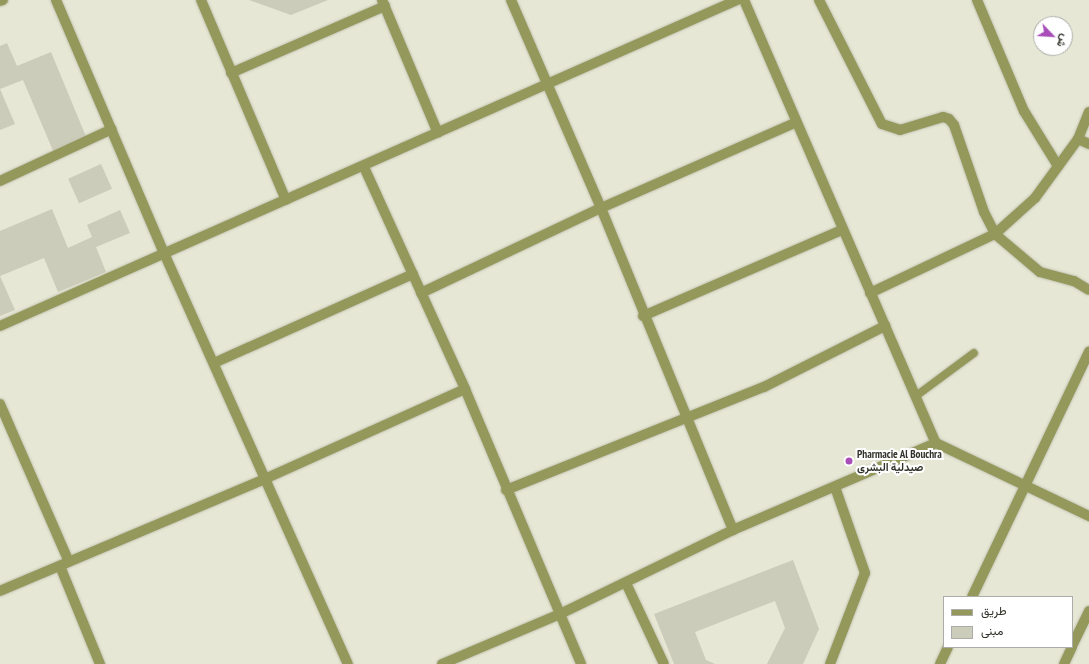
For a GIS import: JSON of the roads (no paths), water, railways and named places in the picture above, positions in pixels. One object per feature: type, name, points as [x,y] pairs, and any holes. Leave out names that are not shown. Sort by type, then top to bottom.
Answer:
[{"type":"street","points":[[56,0],[164,253],[267,478],[348,664]]},
{"type":"street","points":[[201,0],[286,200]]},
{"type":"street","points":[[511,0],[601,208],[643,316],[733,530]]},
{"type":"street","points":[[0,326],[547,86],[737,0]]},
{"type":"street","points":[[744,0],[795,122],[936,443],[1026,484],[1089,516]]},
{"type":"street","points":[[819,0],[882,124],[900,130],[943,117],[954,126],[984,212],[995,234],[1040,272],[1074,281],[1089,290]]},
{"type":"street","points":[[977,0],[1024,111],[1058,166]]},
{"type":"street","points":[[231,72],[384,3],[438,133]]},
{"type":"street","points":[[870,293],[995,234],[1035,198],[1078,139],[1089,112]]},
{"type":"street","points":[[421,293],[601,208],[795,122]]},
{"type":"street","points":[[0,180],[112,129]]},
{"type":"street","points":[[1078,139],[1089,144]]},
{"type":"street","points":[[364,166],[465,389],[558,615],[580,664]]},
{"type":"street","points":[[643,316],[842,230]]},
{"type":"street","points":[[214,363],[412,274]]},
{"type":"street","points":[[506,490],[764,386],[885,326]]},
{"type":"street","points":[[972,596],[1089,352]]},
{"type":"street","points":[[0,591],[267,478],[465,389]]},
{"type":"street","points":[[0,404],[64,564],[100,664]]},
{"type":"street","points":[[442,664],[558,615],[733,530],[936,443]]},
{"type":"street","points":[[830,664],[865,573],[835,487]]},
{"type":"street","points":[[626,583],[664,664]]},
{"type":"street","points":[[1073,645],[1089,611]]},
{"type":"street","points":[[940,664],[948,648]]},
{"type":"street","points":[[1064,664],[1072,648]]},
{"type":"lane","points":[[916,396],[974,354]]},
{"type":"place","name":"Pharmacie Al Bouchra صيدلية البشرى","points":[[849,461]]}]
